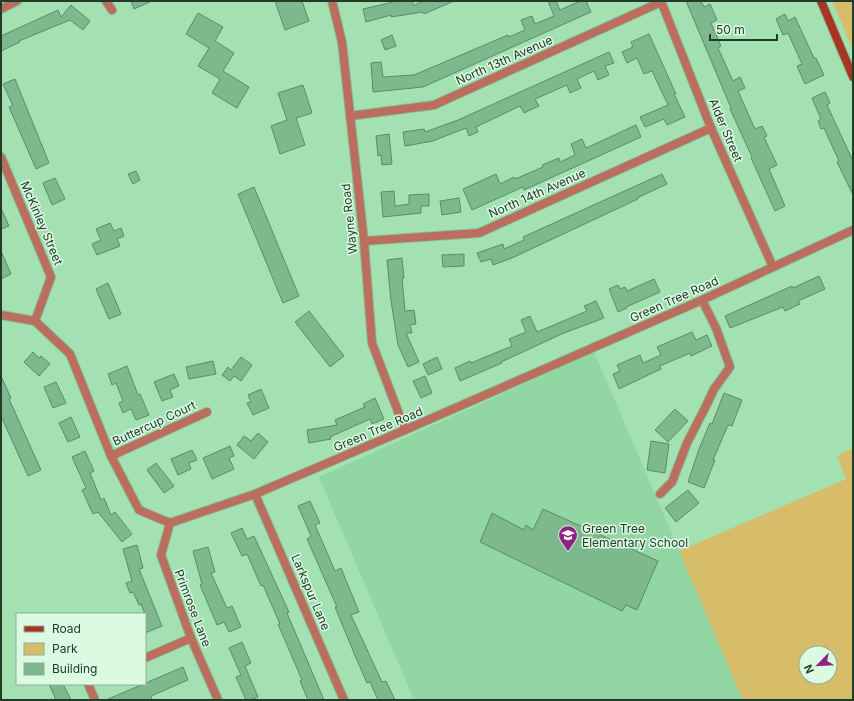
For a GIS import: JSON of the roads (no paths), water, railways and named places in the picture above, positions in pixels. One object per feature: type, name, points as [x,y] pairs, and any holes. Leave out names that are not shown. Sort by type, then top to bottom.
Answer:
[{"type":"street","points":[[1,9],[17,1]]},
{"type":"street","points":[[106,1],[112,10]]},
{"type":"street","name":"Wayne Road","points":[[332,1],[342,42],[364,241],[372,343],[405,430]]},
{"type":"street","points":[[821,1],[853,77]]},
{"type":"street","name":"North 13th Avenue","points":[[350,116],[434,105],[661,2]]},
{"type":"street","name":"Alder Street","points":[[661,2],[711,128],[773,267]]},
{"type":"street","name":"North 14th Avenue","points":[[364,241],[479,233],[711,128]]},
{"type":"street","name":"McKinley Street","points":[[1,157],[51,278],[35,321]]},
{"type":"street","name":"Green Tree Road","points":[[170,523],[255,494],[405,430],[702,300],[853,230]]},
{"type":"street","points":[[660,494],[672,482],[687,443],[714,390],[730,367],[716,328],[702,300]]},
{"type":"street","points":[[1,315],[35,321],[70,354],[111,456],[139,510],[170,523]]},
{"type":"street","name":"Buttercup Court","points":[[111,456],[207,412]]},
{"type":"street","name":"Larkspur Lane","points":[[255,494],[344,700]]},
{"type":"street","name":"Primrose Lane","points":[[170,523],[161,555],[191,638],[218,700]]},
{"type":"street","points":[[146,658],[191,638]]},
{"type":"street","points":[[88,685],[95,700]]},
{"type":"place","name":"Green Tree Elementary School","points":[[568,552]]}]
